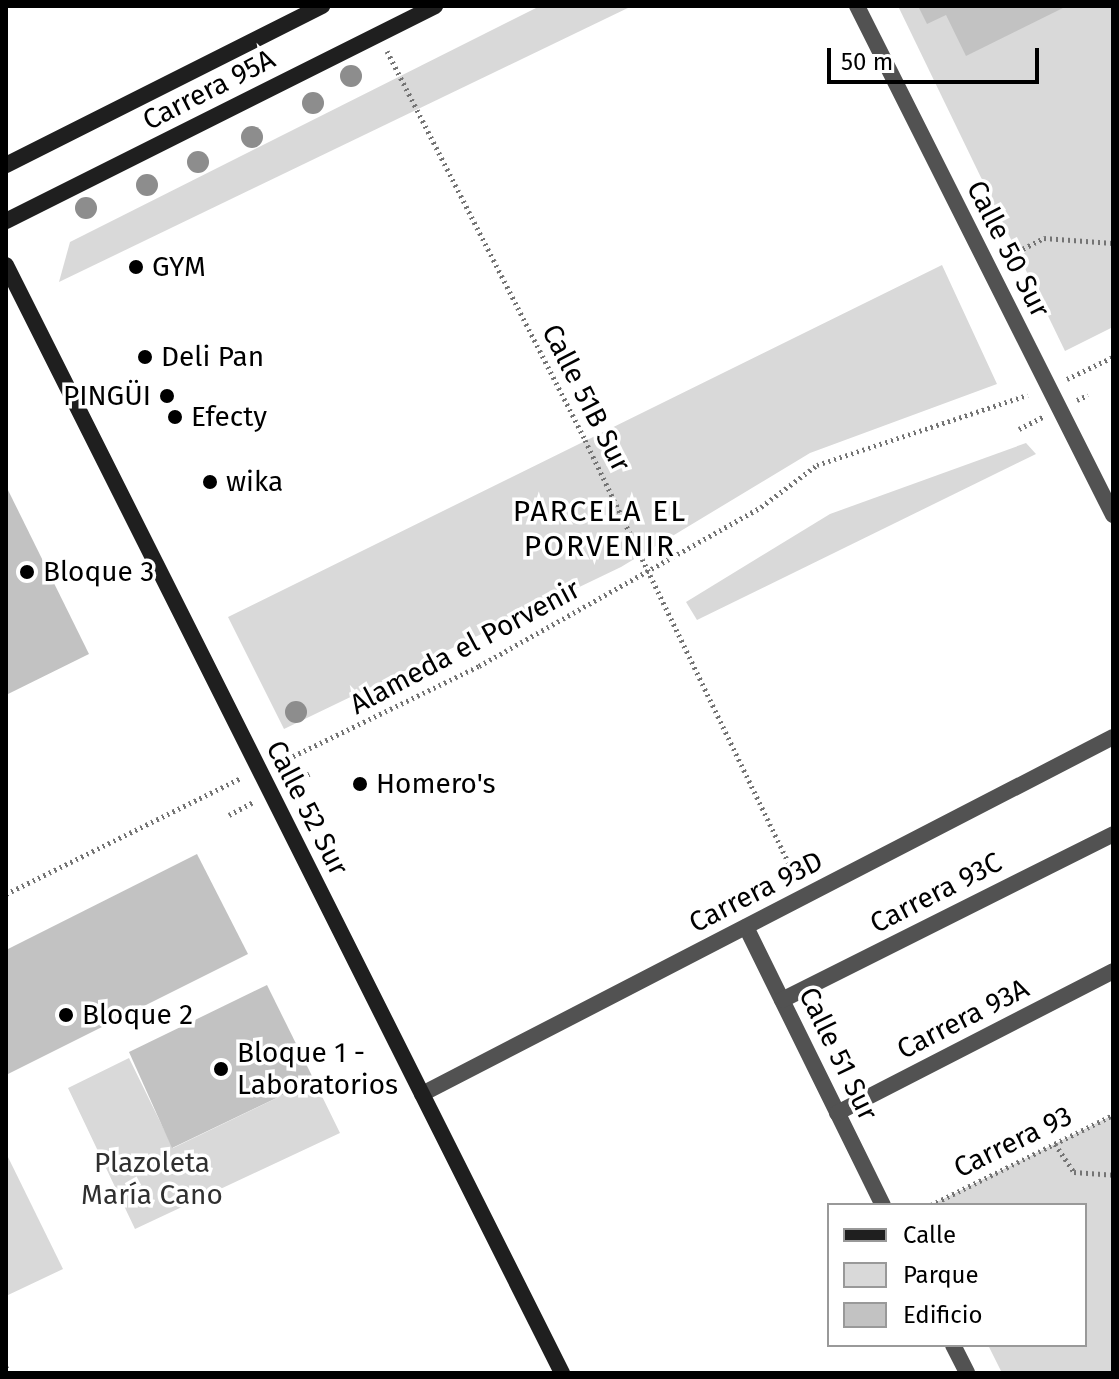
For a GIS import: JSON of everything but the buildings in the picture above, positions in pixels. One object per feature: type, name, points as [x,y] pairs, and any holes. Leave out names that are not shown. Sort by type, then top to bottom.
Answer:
[{"type":"street","name":"Carrera 95A","points":[[6,165],[322,6]]},
{"type":"street","name":"Carrera 95A","points":[[6,221],[435,6]]},
{"type":"street","name":"Calle 50 Sur","points":[[857,6],[1113,515]]},
{"type":"street","name":"Calle 52 Sur","points":[[6,265],[562,1373]]},
{"type":"street","name":"Carrera 93D","points":[[422,1094],[1113,737]]},
{"type":"street","name":"Carrera 93C","points":[[782,1000],[1113,834]]},
{"type":"street","name":"Calle 51 Sur","points":[[746,927],[882,1203]]},
{"type":"street","name":"Carrera 93A","points":[[837,1113],[1113,971]]},
{"type":"street","points":[[954,1347],[967,1373]]},
{"type":"path","name":"Calle 51B Sur","points":[[381,33],[650,570],[805,896]]},
{"type":"path","points":[[995,279],[1007,257],[1031,240],[1113,243]]},
{"type":"path","name":"Alameda el Porvenir","points":[[6,894],[479,666],[761,507],[817,465],[1049,386],[1113,357]]},
{"type":"path","name":"Carrera 93","points":[[935,1203],[1113,1115]]},
{"type":"path","points":[[1055,1144],[1074,1172],[1113,1175]]},
{"type":"path","points":[[6,1367],[9,1373]]},
{"type":"green space","points":[[540,6],[632,6],[59,282],[70,242]]},
{"type":"green space","points":[[898,6],[1113,6],[1113,327],[1065,351]]},
{"type":"green space","points":[[942,265],[997,384],[810,453],[621,567],[284,729],[228,617]]},
{"type":"green space","points":[[1026,443],[1036,454],[697,620],[686,602],[830,514]]},
{"type":"green space","name":"Plazoleta María Cano","points":[[129,1058],[173,1148],[314,1080],[340,1133],[135,1229],[68,1088]]},
{"type":"green space","points":[[1113,1115],[1113,1373],[1002,1373],[989,1347],[1087,1347],[1087,1203],[935,1203]]},
{"type":"green space","points":[[6,1153],[63,1269],[6,1296]]},
{"type":"place","name":"GYM","points":[[136,267]]},
{"type":"place","name":"Deli Pan","points":[[145,357]]},
{"type":"place","name":"PINGÜI","points":[[167,396]]},
{"type":"place","name":"Efecty","points":[[175,417]]},
{"type":"place","name":"wika","points":[[210,482]]},
{"type":"place","name":"Bloque 3","points":[[27,572]]},
{"type":"place","name":"Homero's","points":[[360,784]]},
{"type":"place","name":"Bloque 2","points":[[66,1015]]},
{"type":"place","name":"Bloque 1 - Laboratorios","points":[[221,1069]]},
{"type":"district","name":"PARCELA EL PORVENIR","points":[[600,528]]}]
